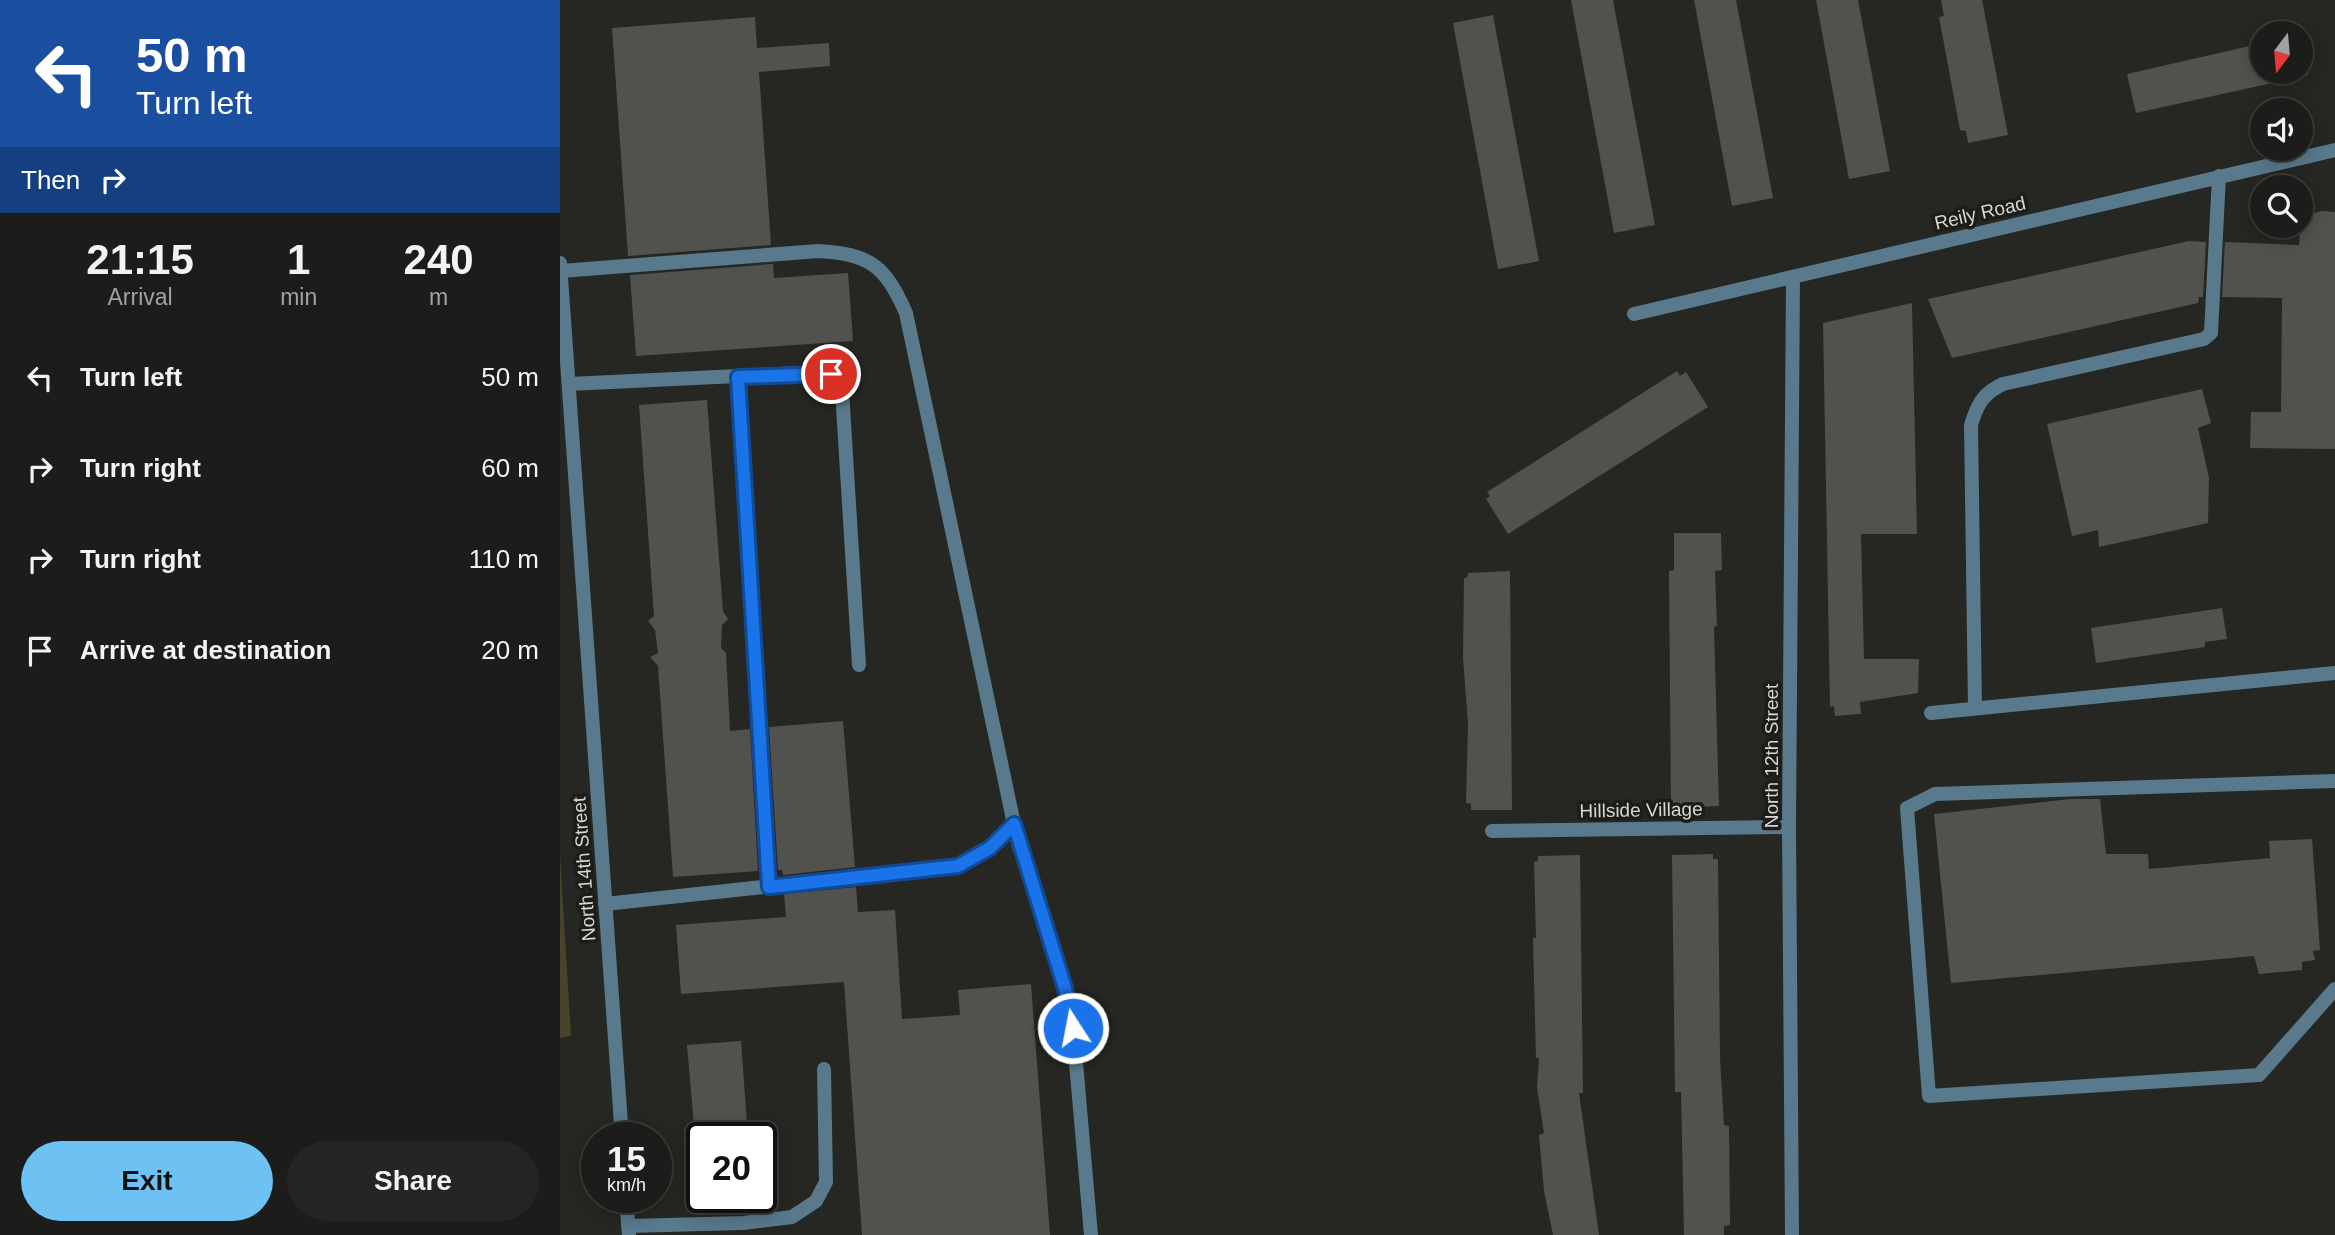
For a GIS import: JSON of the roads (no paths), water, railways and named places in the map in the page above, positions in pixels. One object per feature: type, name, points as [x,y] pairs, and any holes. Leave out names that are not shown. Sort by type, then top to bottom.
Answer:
[{"type":"street","name":"Reily Road","points":[[1634,314],[2335,150]]},
{"type":"street","points":[[1975,708],[1971,425],[1976,408],[1988,391],[2003,384],[2204,339],[2211,333],[2220,176]]},
{"type":"street","points":[[561,271],[818,251],[846,253],[869,261],[892,282],[906,313],[1014,824],[1065,988],[1073,1028],[1091,1235]]},
{"type":"street","name":"North 14th Street","points":[[560,263],[569,384],[566,424],[606,904],[621,1122]]},
{"type":"street","name":"North 12th Street","points":[[1792,1235],[1789,827],[1793,277]]},
{"type":"street","points":[[569,384],[821,372],[838,379],[842,391],[859,665]]},
{"type":"street","points":[[738,377],[769,887]]},
{"type":"street","points":[[1931,713],[2335,673]]},
{"type":"street","points":[[2335,780],[1935,794],[1907,808],[1929,1096],[2259,1075],[2335,989]]},
{"type":"street","points":[[606,904],[958,866],[990,848],[1014,824]]},
{"type":"street","name":"Hillside Village","points":[[1492,831],[1789,827]]},
{"type":"street","points":[[629,1230],[792,1217],[816,1201],[826,1182],[824,1069]]}]
